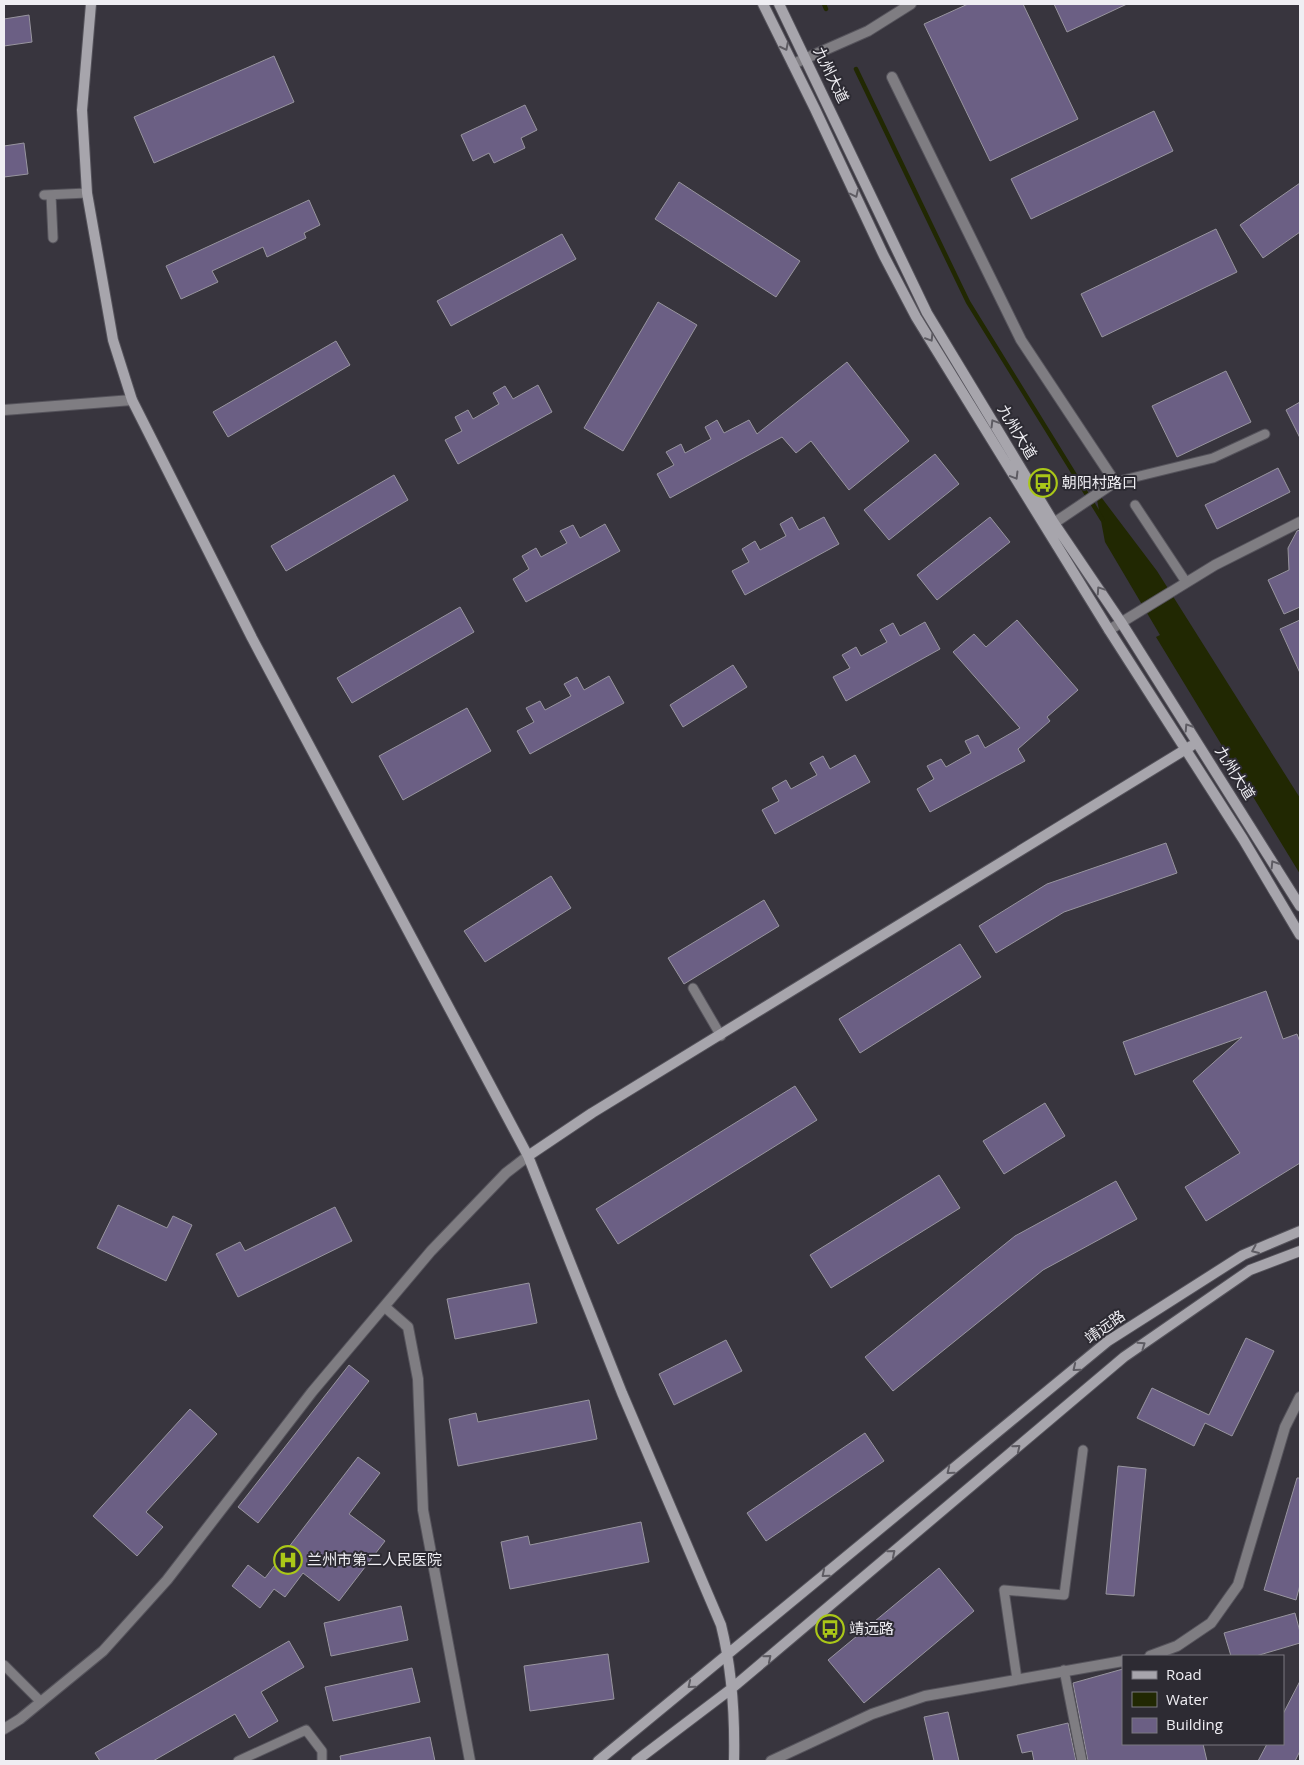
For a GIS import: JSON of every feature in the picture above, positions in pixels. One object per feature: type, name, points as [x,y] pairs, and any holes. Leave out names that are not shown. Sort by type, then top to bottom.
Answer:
[{"type":"main road","points":[[91,4],[82,110],[88,193],[112,340],[132,400],[252,638],[528,1156],[622,1393],[721,1625],[728,1654],[735,1730],[734,1761]]},
{"type":"main road","points":[[763,4],[884,256],[916,317],[1050,524],[1109,630],[1243,838],[1300,935]]},
{"type":"main road","name":"九州大道","points":[[779,4],[927,313],[1050,524],[1121,622],[1300,906]]},
{"type":"main road","points":[[528,1156],[592,1113],[721,1036],[1198,742]]},
{"type":"main road","name":"靖远路","points":[[598,1761],[1108,1341],[1243,1255],[1300,1231]]},
{"type":"main road","points":[[636,1761],[731,1689],[1124,1357],[1250,1270],[1300,1251]]},
{"type":"street","points":[[793,64],[868,31],[910,4]]},
{"type":"street","points":[[892,78],[1021,340],[1115,482],[1050,524]]},
{"type":"street","points":[[4,410],[132,400]]},
{"type":"street","points":[[1109,630],[1137,611],[1215,565],[1300,522]]},
{"type":"street","points":[[4,1729],[41,1702],[103,1651],[167,1580],[312,1392],[438,1244],[506,1173],[528,1156]]},
{"type":"street","points":[[386,1306],[408,1327],[418,1379],[423,1510],[470,1761]]},
{"type":"street","points":[[1153,1655],[1177,1646],[1212,1623],[1238,1585],[1285,1427],[1300,1397]]},
{"type":"street","points":[[771,1761],[872,1714],[925,1696],[1122,1661]]},
{"type":"lane","points":[[52,238],[47,195],[88,193]]},
{"type":"lane","points":[[1115,482],[1212,458],[1265,434]]},
{"type":"lane","points":[[1135,505],[1186,582]]},
{"type":"lane","points":[[692,988],[721,1036]]},
{"type":"lane","points":[[1017,1679],[1004,1590],[1064,1595],[1083,1450]]},
{"type":"lane","points":[[4,1665],[41,1702]]},
{"type":"lane","points":[[1064,1670],[1082,1761]]},
{"type":"lane","points":[[238,1761],[306,1730],[322,1751],[322,1761]]},
{"type":"water","points":[[1095,489],[1157,571],[1300,798],[1300,874],[1156,637],[1160,635],[1105,542]]},
{"type":"building","points":[[968,4],[1023,4],[1078,119],[990,161],[924,24]]},
{"type":"building","points":[[1054,4],[1127,4],[1067,32]]},
{"type":"building","points":[[29,15],[32,42],[4,46],[4,19]]},
{"type":"building","points":[[274,56],[294,102],[154,163],[134,117]]},
{"type":"building","points":[[525,105],[537,130],[521,138],[525,148],[494,163],[489,153],[473,161],[461,135]]},
{"type":"building","points":[[1154,111],[1173,151],[1031,219],[1011,179]]},
{"type":"building","points":[[24,143],[28,174],[4,177],[4,146]]},
{"type":"building","points":[[679,182],[800,261],[776,297],[655,219]]},
{"type":"building","points":[[1300,183],[1300,232],[1263,258],[1240,225]]},
{"type":"building","points":[[309,200],[320,225],[304,233],[306,238],[267,257],[263,247],[212,271],[218,282],[181,299],[166,266]]},
{"type":"building","points":[[1216,229],[1237,272],[1102,337],[1081,294]]},
{"type":"building","points":[[562,234],[576,259],[451,326],[437,301]]},
{"type":"building","points":[[658,302],[697,325],[623,451],[584,428]]},
{"type":"building","points":[[336,341],[350,365],[228,437],[213,412]]},
{"type":"building","points":[[847,362],[909,441],[849,490],[811,441],[796,453],[782,437],[670,498],[657,474],[674,465],[666,452],[681,444],[685,453],[711,439],[705,427],[717,420],[724,433],[749,420],[757,434]]},
{"type":"building","points":[[1226,371],[1251,422],[1177,457],[1152,406]]},
{"type":"building","points":[[538,385],[552,412],[458,464],[445,440],[462,431],[455,417],[468,410],[473,419],[499,404],[493,393],[505,386],[513,399]]},
{"type":"building","points":[[1300,402],[1300,438],[1286,410]]},
{"type":"building","points":[[935,454],[959,484],[889,540],[864,510]]},
{"type":"building","points":[[1278,468],[1290,492],[1217,529],[1205,505]]},
{"type":"building","points":[[394,475],[408,500],[286,571],[271,546]]},
{"type":"building","points":[[792,517],[799,530],[824,517],[839,544],[745,595],[732,571],[749,562],[742,549],[755,541],[760,550],[786,536],[780,524]]},
{"type":"building","points":[[990,517],[1010,542],[937,600],[917,575]]},
{"type":"building","points":[[605,524],[620,551],[526,602],[513,579],[529,569],[522,556],[536,548],[541,557],[567,543],[560,531],[573,525],[580,538]]},
{"type":"building","points":[[1300,530],[1300,607],[1284,614],[1268,580],[1289,570],[1288,548],[1297,531]]},
{"type":"building","points":[[460,607],[474,632],[352,703],[337,678]]},
{"type":"building","points":[[1017,620],[1078,690],[1047,717],[1050,721],[1018,749],[1025,761],[930,812],[917,789],[934,779],[927,766],[941,759],[946,767],[971,753],[965,741],[978,735],[985,748],[1020,728],[953,652],[974,634],[986,647]]},
{"type":"building","points":[[1300,620],[1300,673],[1280,629]]},
{"type":"building","points":[[925,622],[940,649],[846,701],[833,677],[850,668],[842,655],[856,647],[861,656],[887,642],[880,630],[893,623],[900,636]]},
{"type":"building","points":[[733,665],[747,687],[683,727],[670,705]]},
{"type":"building","points":[[609,676],[624,703],[530,754],[517,731],[534,722],[526,708],[540,701],[545,710],[571,696],[564,684],[577,677],[584,690]]},
{"type":"building","points":[[467,708],[491,751],[403,800],[379,756]]},
{"type":"building","points":[[855,755],[870,782],[775,834],[762,810],[779,801],[772,788],[786,780],[791,789],[817,775],[810,763],[823,756],[830,769]]},
{"type":"building","points":[[1166,843],[1177,873],[1064,912],[996,953],[979,926],[1047,884]]},
{"type":"building","points":[[551,876],[571,908],[485,962],[464,931]]},
{"type":"building","points":[[764,900],[779,926],[684,984],[668,958]]},
{"type":"building","points":[[960,944],[981,977],[860,1053],[839,1019]]},
{"type":"building","points":[[1266,991],[1283,1039],[1297,1034],[1300,1042],[1300,1163],[1206,1221],[1185,1187],[1240,1153],[1193,1081],[1242,1037],[1135,1075],[1123,1042]]},
{"type":"building","points":[[795,1086],[817,1120],[618,1244],[596,1209]]},
{"type":"building","points":[[1045,1103],[1065,1136],[1004,1174],[983,1141]]},
{"type":"building","points":[[939,1175],[960,1208],[831,1288],[810,1255]]},
{"type":"building","points":[[1116,1181],[1137,1219],[1043,1270],[893,1391],[865,1357],[1015,1236]]},
{"type":"building","points":[[118,1205],[167,1228],[173,1216],[192,1225],[166,1281],[97,1248]]},
{"type":"building","points":[[335,1207],[352,1241],[238,1297],[216,1254],[240,1242],[245,1251]]},
{"type":"building","points":[[529,1283],[537,1323],[455,1339],[447,1299]]},
{"type":"building","points":[[1246,1338],[1274,1351],[1232,1436],[1205,1423],[1194,1446],[1137,1418],[1152,1388],[1209,1415]]},
{"type":"building","points":[[726,1340],[742,1371],[674,1405],[659,1374]]},
{"type":"building","points":[[349,1365],[369,1381],[258,1523],[238,1507]]},
{"type":"building","points":[[589,1400],[597,1439],[458,1466],[449,1419],[476,1413],[478,1422]]},
{"type":"building","points":[[190,1409],[217,1434],[146,1512],[163,1527],[137,1556],[93,1516]]},
{"type":"building","points":[[865,1433],[884,1461],[766,1541],[747,1513]]},
{"type":"building","points":[[358,1457],[380,1473],[349,1514],[385,1541],[339,1601],[303,1573],[285,1597],[274,1589],[260,1608],[232,1586],[248,1565],[265,1578]]},
{"type":"building","points":[[1118,1466],[1146,1469],[1134,1596],[1106,1594]]},
{"type":"building","points":[[1297,1478],[1300,1478],[1300,1585],[1296,1600],[1264,1590]]},
{"type":"building","points":[[641,1522],[649,1562],[510,1589],[501,1542],[528,1536],[530,1545]]},
{"type":"building","points":[[939,1568],[974,1611],[864,1703],[828,1660]]},
{"type":"building","points":[[401,1606],[408,1640],[331,1656],[324,1623]]},
{"type":"building","points":[[1295,1613],[1300,1632],[1300,1643],[1259,1655],[1231,1655],[1224,1633]]},
{"type":"building","points":[[289,1641],[304,1667],[261,1692],[278,1721],[249,1738],[235,1714],[153,1761],[100,1761],[95,1753]]},
{"type":"building","points":[[608,1654],[614,1699],[530,1711],[524,1666]]},
{"type":"building","points":[[412,1668],[420,1702],[333,1721],[325,1687]]},
{"type":"building","points":[[1122,1669],[1122,1745],[1203,1745],[1207,1761],[1088,1761],[1073,1683]]},
{"type":"building","points":[[1300,1681],[1300,1751],[1295,1761],[1258,1761],[1266,1745],[1284,1745],[1284,1712]]},
{"type":"building","points":[[948,1712],[959,1761],[934,1761],[924,1717]]},
{"type":"building","points":[[1068,1723],[1076,1761],[1034,1761],[1032,1751],[1022,1753],[1017,1735]]},
{"type":"building","points":[[430,1737],[435,1761],[341,1761],[340,1756]]},
{"type":"waterway","points":[[824,4],[826,9]]},
{"type":"waterway","points":[[856,69],[968,302],[1102,519]]},
{"type":"place","name":"朝阳村路口","points":[[1043,483]]},
{"type":"place","name":"兰州市第二人民医院","points":[[288,1560]]},
{"type":"place","name":"靖远路","points":[[830,1629]]}]
